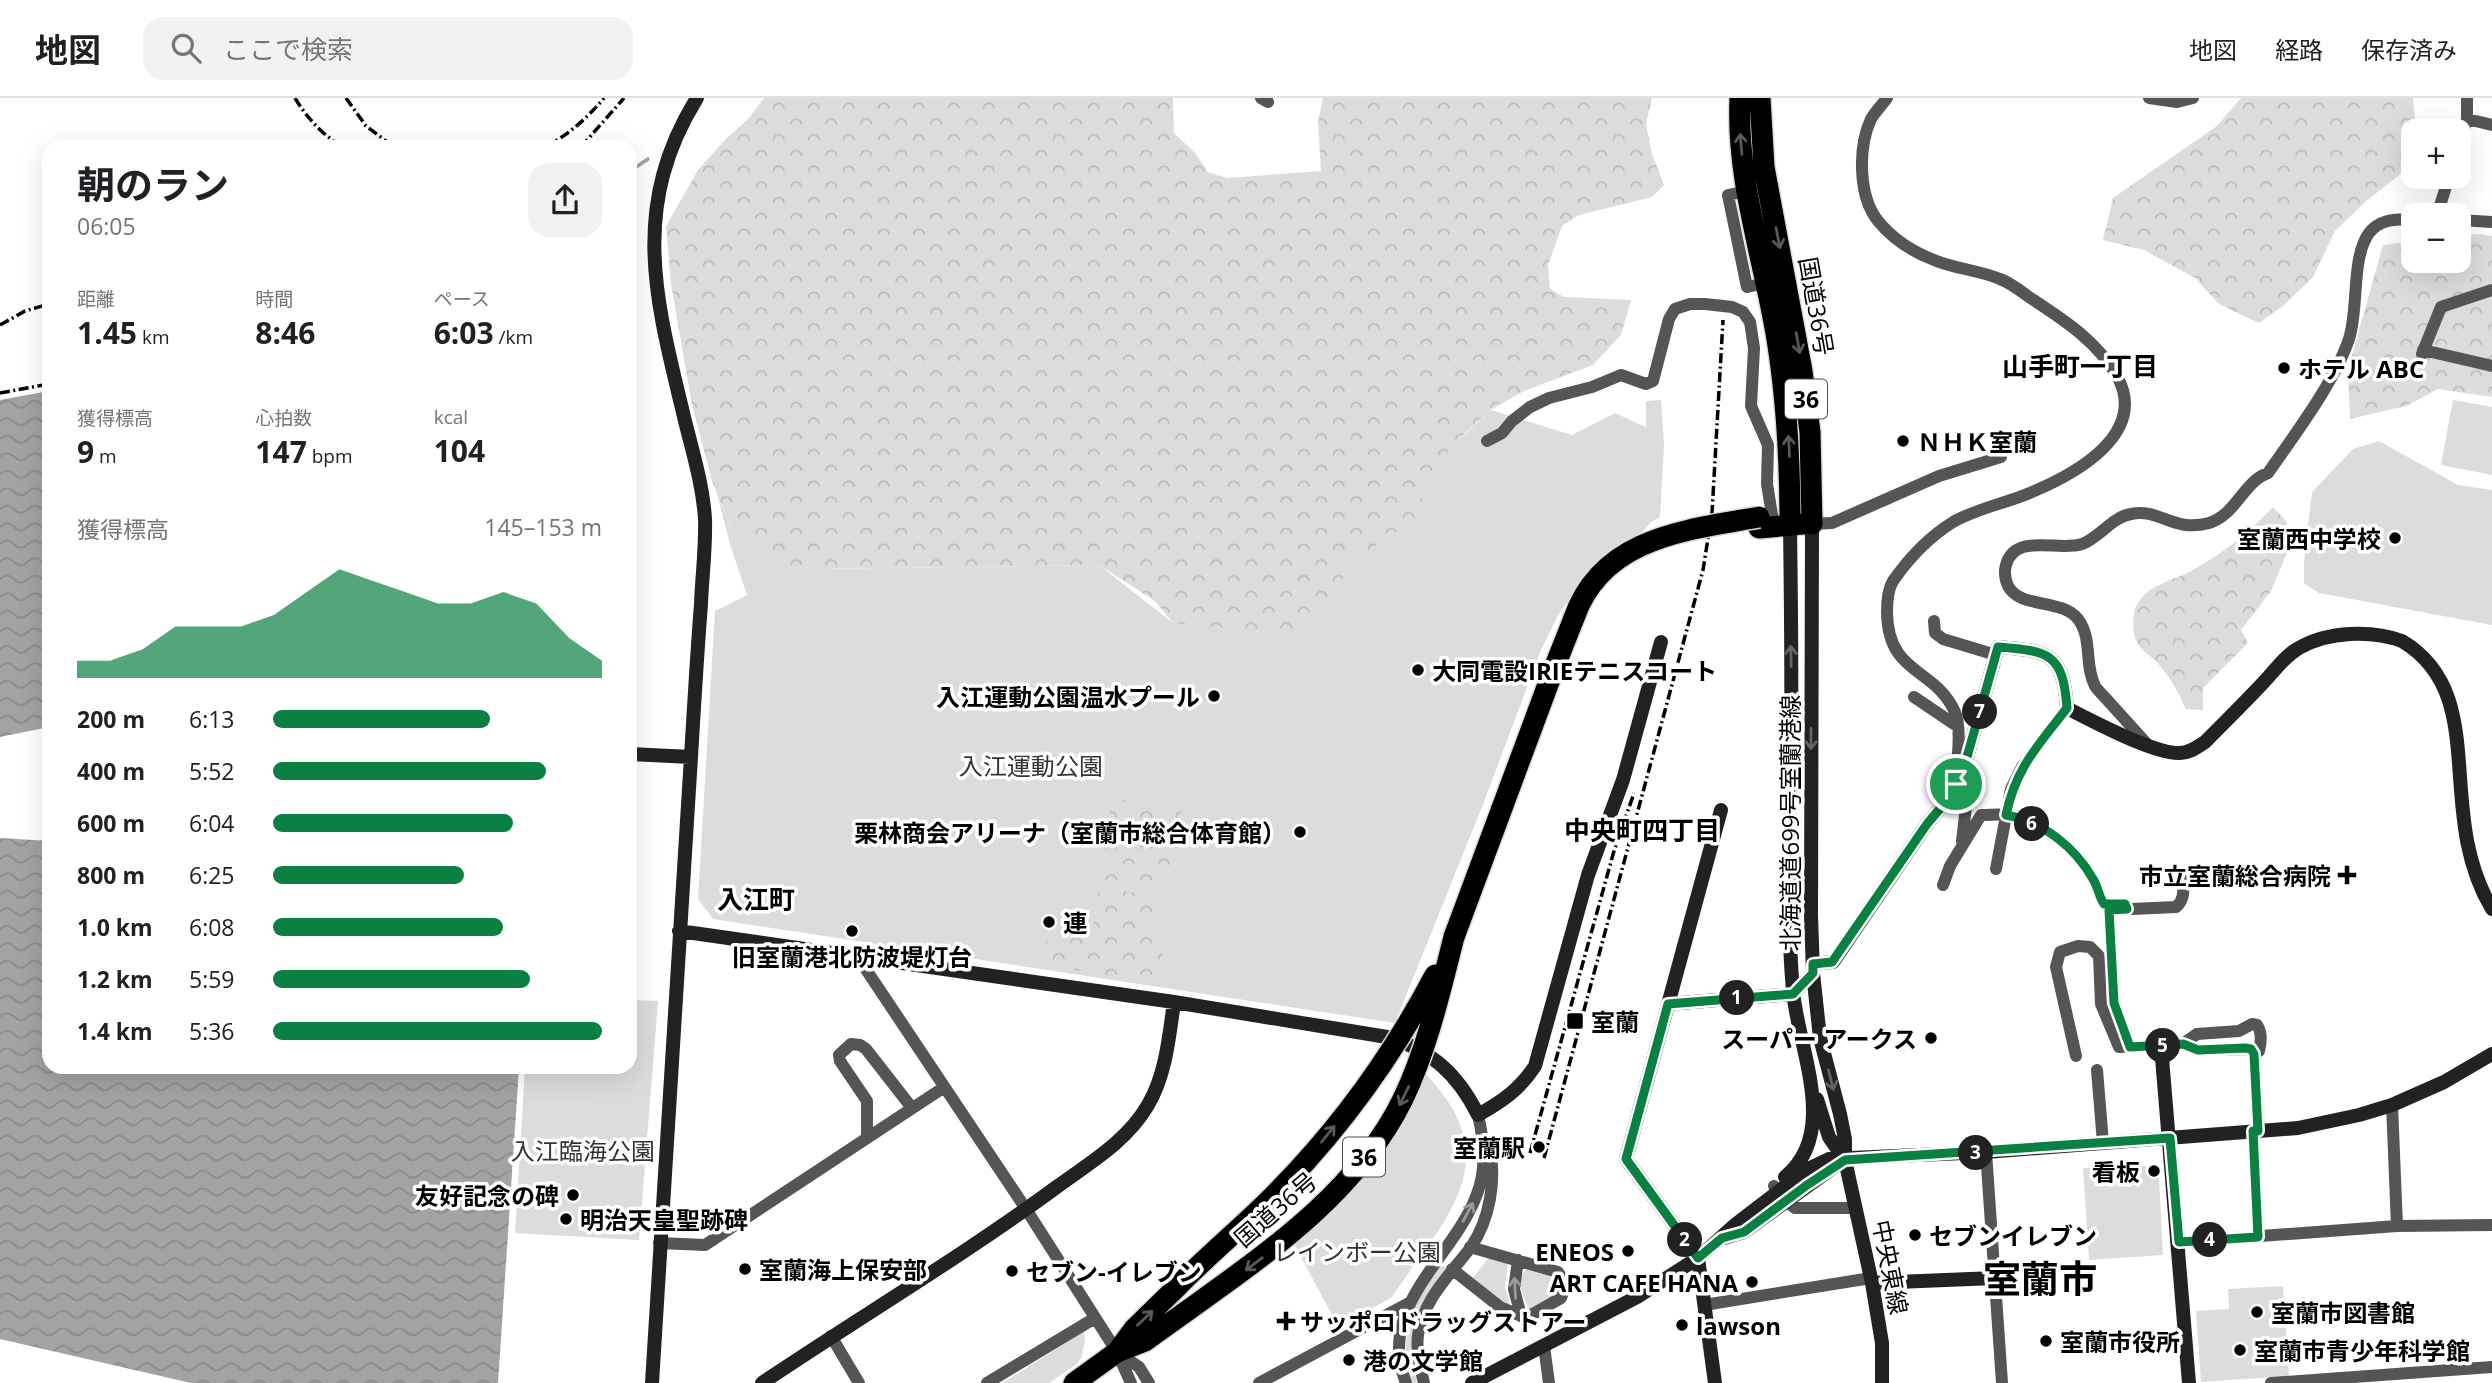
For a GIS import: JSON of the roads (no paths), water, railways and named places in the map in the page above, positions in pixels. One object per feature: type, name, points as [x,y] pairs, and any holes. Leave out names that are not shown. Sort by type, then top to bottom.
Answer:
[{"type":"highway","name":"国道36号","points":[[1074,1383],[1117,1352],[1145,1341],[1256,1263],[1335,1192],[1382,1133],[1401,1103],[1420,1059],[1454,937],[1580,601],[1596,581],[1610,566],[1639,545],[1681,531],[1774,521],[1787,422],[1777,339],[1747,191],[1740,139],[1740,98]]},
{"type":"highway","name":"国道36号","points":[[1759,98],[1764,167],[1802,371],[1810,432],[1812,524]]},
{"type":"highway","points":[[1774,521],[1812,524]]},
{"type":"highway","name":"国道36号","points":[[1117,1352],[1134,1329],[1209,1254],[1262,1207],[1308,1159],[1348,1111],[1393,1051],[1454,937]]},
{"type":"street","points":[[652,1383],[705,519],[697,471],[659,309],[654,241],[659,196],[669,156],[697,98]]},
{"type":"street","points":[[1887,98],[1871,119],[1862,151],[1863,185],[1877,219],[1900,242],[1934,260],[2002,279],[2082,332],[2118,377],[2125,407],[2121,426],[2106,448],[2066,477],[1953,522],[1915,552],[1891,585],[1887,628],[1894,649],[1905,663],[1943,691],[1956,715],[1956,784]]},
{"type":"street","points":[[2149,98],[2177,102],[2193,98]]},
{"type":"street","points":[[2467,98],[2467,119]]},
{"type":"street","points":[[2471,120],[2492,125]]},
{"type":"street","points":[[2148,746],[2095,686],[2089,664],[2088,642],[2078,619],[2060,607],[2018,597],[2008,588],[2005,576],[2009,558],[2020,548],[2034,545],[2069,548],[2084,543],[2130,514],[2151,514],[2175,525],[2190,526],[2222,517],[2238,502],[2256,478],[2268,473],[2339,363],[2349,338],[2361,252],[2368,234],[2386,220],[2401,219]]},
{"type":"street","points":[[2471,221],[2492,222]]},
{"type":"street","points":[[2492,290],[2441,307],[2422,352],[2492,366]]},
{"type":"street","points":[[1487,441],[1502,433],[1530,407],[1549,398],[1592,387],[1621,375],[1646,384],[1653,380],[1669,319],[1675,309],[1690,304],[1732,307],[1742,312],[1750,322],[1754,348],[1751,406],[1768,445],[1767,484],[1774,521]]},
{"type":"street","points":[[1812,524],[1832,523],[1939,476],[2001,457]]},
{"type":"street","name":"北海道道699号室蘭港線","points":[[1774,521],[1792,708],[1790,929],[1793,994],[1812,1093],[1814,1124],[1805,1153],[1789,1174],[1780,1193]]},
{"type":"street","name":"北海道道699号室蘭港線","points":[[1812,524],[1813,969],[1820,1038],[1840,1114],[1845,1139],[1845,1160]]},
{"type":"street","points":[[1938,625],[1935,633],[1943,639],[1996,655]]},
{"type":"street","points":[[2067,708],[2148,746],[2181,754],[2197,748],[2299,647],[2334,636],[2376,634],[2418,646],[2441,657]]},
{"type":"street","points":[[1478,1115],[1507,1098],[1525,1083],[1535,1066],[1588,875],[1623,780],[1661,642]]},
{"type":"street","points":[[1668,1004],[1793,994],[1813,969],[1832,962],[1927,824],[1954,792],[1967,757],[1998,647],[2033,650],[2054,661],[2065,680],[2067,708],[2022,767],[2011,789],[1996,869]]},
{"type":"street","points":[[1914,696],[1957,726]]},
{"type":"street","points":[[637,754],[691,757]]},
{"type":"street","points":[[1961,845],[1970,773],[1967,757]]},
{"type":"street","points":[[2478,804],[2475,825],[2479,881],[2492,909]]},
{"type":"street","points":[[1715,1383],[1698,1258],[1626,1159],[1721,810]]},
{"type":"street","points":[[1943,885],[1961,845],[1981,815],[2006,815],[2019,817],[2059,837],[2093,878],[2104,904],[2125,904],[2127,909]]},
{"type":"street","points":[[2130,1047],[2114,1003],[2109,910],[2176,907],[2183,896],[2183,875],[2245,873]]},
{"type":"street","points":[[679,931],[1174,1002],[1387,1037],[1411,1044],[1446,1069],[1468,1093],[1488,1137],[1492,1180],[1484,1220],[1470,1247],[1429,1303],[1418,1333],[1424,1383]]},
{"type":"street","points":[[2076,1056],[2056,967],[2060,952],[2078,946],[2090,947],[2099,956],[2101,1003],[2119,1047],[2183,1044],[2198,1050],[2251,1049],[2254,1054],[2258,1237]]},
{"type":"street","points":[[857,956],[1026,1209],[1117,1352],[1131,1383]]},
{"type":"street","points":[[762,1383],[1026,1209],[1122,1140],[1149,1104],[1158,1083],[1174,1002]]},
{"type":"street","points":[[2183,1044],[2197,1034],[2239,1031],[2252,1024],[2260,1029],[2259,1051],[2254,1054]]},
{"type":"street","points":[[867,1138],[867,1101],[839,1061],[839,1055],[851,1044],[866,1049],[912,1108]]},
{"type":"street","points":[[2161,1046],[2189,1383]]},
{"type":"street","points":[[1845,1160],[2298,1128],[2392,1105],[2444,1082],[2492,1054]]},
{"type":"street","points":[[2097,1070],[2103,1143]]},
{"type":"street","points":[[659,1243],[705,1245],[943,1088]]},
{"type":"street","name":"北海道道699号室蘭港線","points":[[1812,1093],[1819,1100],[1829,1137],[1845,1160]]},
{"type":"street","points":[[2392,1105],[2397,1226]]},
{"type":"street","points":[[1406,1383],[1399,1359],[1409,1303],[1456,1233],[1477,1194],[1484,1163],[1483,1138],[1478,1115]]},
{"type":"street","points":[[1986,1152],[2002,1383]]},
{"type":"street","name":"北海道道699号室蘭港線","points":[[1472,1383],[1637,1297],[1698,1258],[1722,1238],[1733,1219],[1845,1160]]},
{"type":"street","name":"中央東線","points":[[1845,1160],[1872,1281],[1882,1343],[1882,1383]]},
{"type":"street","points":[[1780,1193],[1795,1208],[1856,1208]]},
{"type":"street","points":[[2450,1226],[2492,1216]]},
{"type":"street","points":[[2179,1242],[2397,1226],[2492,1225]]},
{"type":"street","points":[[1452,1269],[1500,1307],[1521,1316],[1533,1314],[1556,1302],[1565,1287],[1558,1272],[1470,1247]]},
{"type":"street","points":[[1518,1261],[1514,1289],[1521,1316]]},
{"type":"street","points":[[1704,1305],[1872,1281],[1995,1278]]},
{"type":"street","points":[[1259,1383],[1409,1303]]},
{"type":"street","points":[[987,1383],[1095,1318]]},
{"type":"street","points":[[831,1336],[859,1383]]},
{"type":"street","points":[[1544,1346],[1549,1383]]},
{"type":"street","points":[[1117,1352],[1139,1367],[1149,1383]]},
{"type":"street","points":[[2272,1383],[2465,1376],[2492,1367]]},
{"type":"water","points":[[42,392],[42,728],[0,737],[0,400]]},
{"type":"water","points":[[0,838],[42,841],[42,1074],[519,1074],[498,1383],[191,1383],[0,1339]]},
{"type":"waterway","points":[[637,166],[648,159]]},
{"type":"railway","points":[[295,98],[315,125],[332,140]]},
{"type":"railway","points":[[346,98],[366,126],[385,140]]},
{"type":"railway","points":[[557,140],[577,126],[604,98]]},
{"type":"railway","points":[[587,140],[624,98]]},
{"type":"railway","points":[[0,325],[25,311],[42,306]]},
{"type":"railway","points":[[1544,1158],[1703,570],[1712,513],[1723,320]]},
{"type":"railway","points":[[0,393],[42,385]]},
{"type":"railway","points":[[1530,1153],[1614,851],[1634,793]]},
{"type":"place","name":"ホテル ABC","points":[[2284,368]]},
{"type":"place","name":"ＮＨＫ室蘭","points":[[1903,441]]},
{"type":"place","name":"室蘭西中学校","points":[[2395,538]]},
{"type":"place","name":"大同電設IRIEテニスコート","points":[[1418,670]]},
{"type":"place","name":"入江運動公園温水プール","points":[[1214,696]]},
{"type":"place","name":"栗林商会アリーナ（室蘭市総合体育館）","points":[[1300,832]]},
{"type":"place","name":"市立室蘭総合病院","points":[[2347,875]]},
{"type":"place","name":"連","points":[[1049,922]]},
{"type":"place","name":"旧室蘭港北防波堤灯台","points":[[852,931]]},
{"type":"place","name":"室蘭","points":[[1575,1021]]},
{"type":"place","name":"スーパー アークス","points":[[1931,1038]]},
{"type":"place","name":"室蘭駅","points":[[1539,1147]]},
{"type":"place","name":"看板","points":[[2154,1171]]},
{"type":"place","name":"友好記念の碑","points":[[573,1195]]},
{"type":"place","name":"明治天皇聖跡碑","points":[[566,1219]]},
{"type":"place","name":"セブンイレブン","points":[[1915,1235]]},
{"type":"place","name":"ENEOS","points":[[1628,1251]]},
{"type":"place","name":"室蘭海上保安部","points":[[745,1269]]},
{"type":"place","name":"セブン-イレブン","points":[[1012,1271]]},
{"type":"place","name":"ART CAFE HANA","points":[[1752,1282]]},
{"type":"place","name":"室蘭市図書館","points":[[2257,1312]]},
{"type":"place","name":"サッポロドラッグストアー","points":[[1286,1321]]},
{"type":"place","name":"lawson","points":[[1682,1325]]},
{"type":"place","name":"室蘭市役所","points":[[2046,1341]]},
{"type":"place","name":"室蘭市青少年科学館","points":[[2240,1350]]},
{"type":"place","name":"港の文学館","points":[[1349,1360]]},
{"type":"district","name":"山手町一丁目","points":[[2080,366]]},
{"type":"district","name":"中央町四丁目","points":[[1642,830]]},
{"type":"district","name":"入江町","points":[[756,899]]},
{"type":"district","name":"室蘭市","points":[[2040,1278]]},
{"type":"park label","name":"入江運動公園","points":[[1031,765]]},
{"type":"park label","name":"入江臨海公園","points":[[583,1150]]},
{"type":"park label","name":"レインボー公園","points":[[1357,1251]]}]
